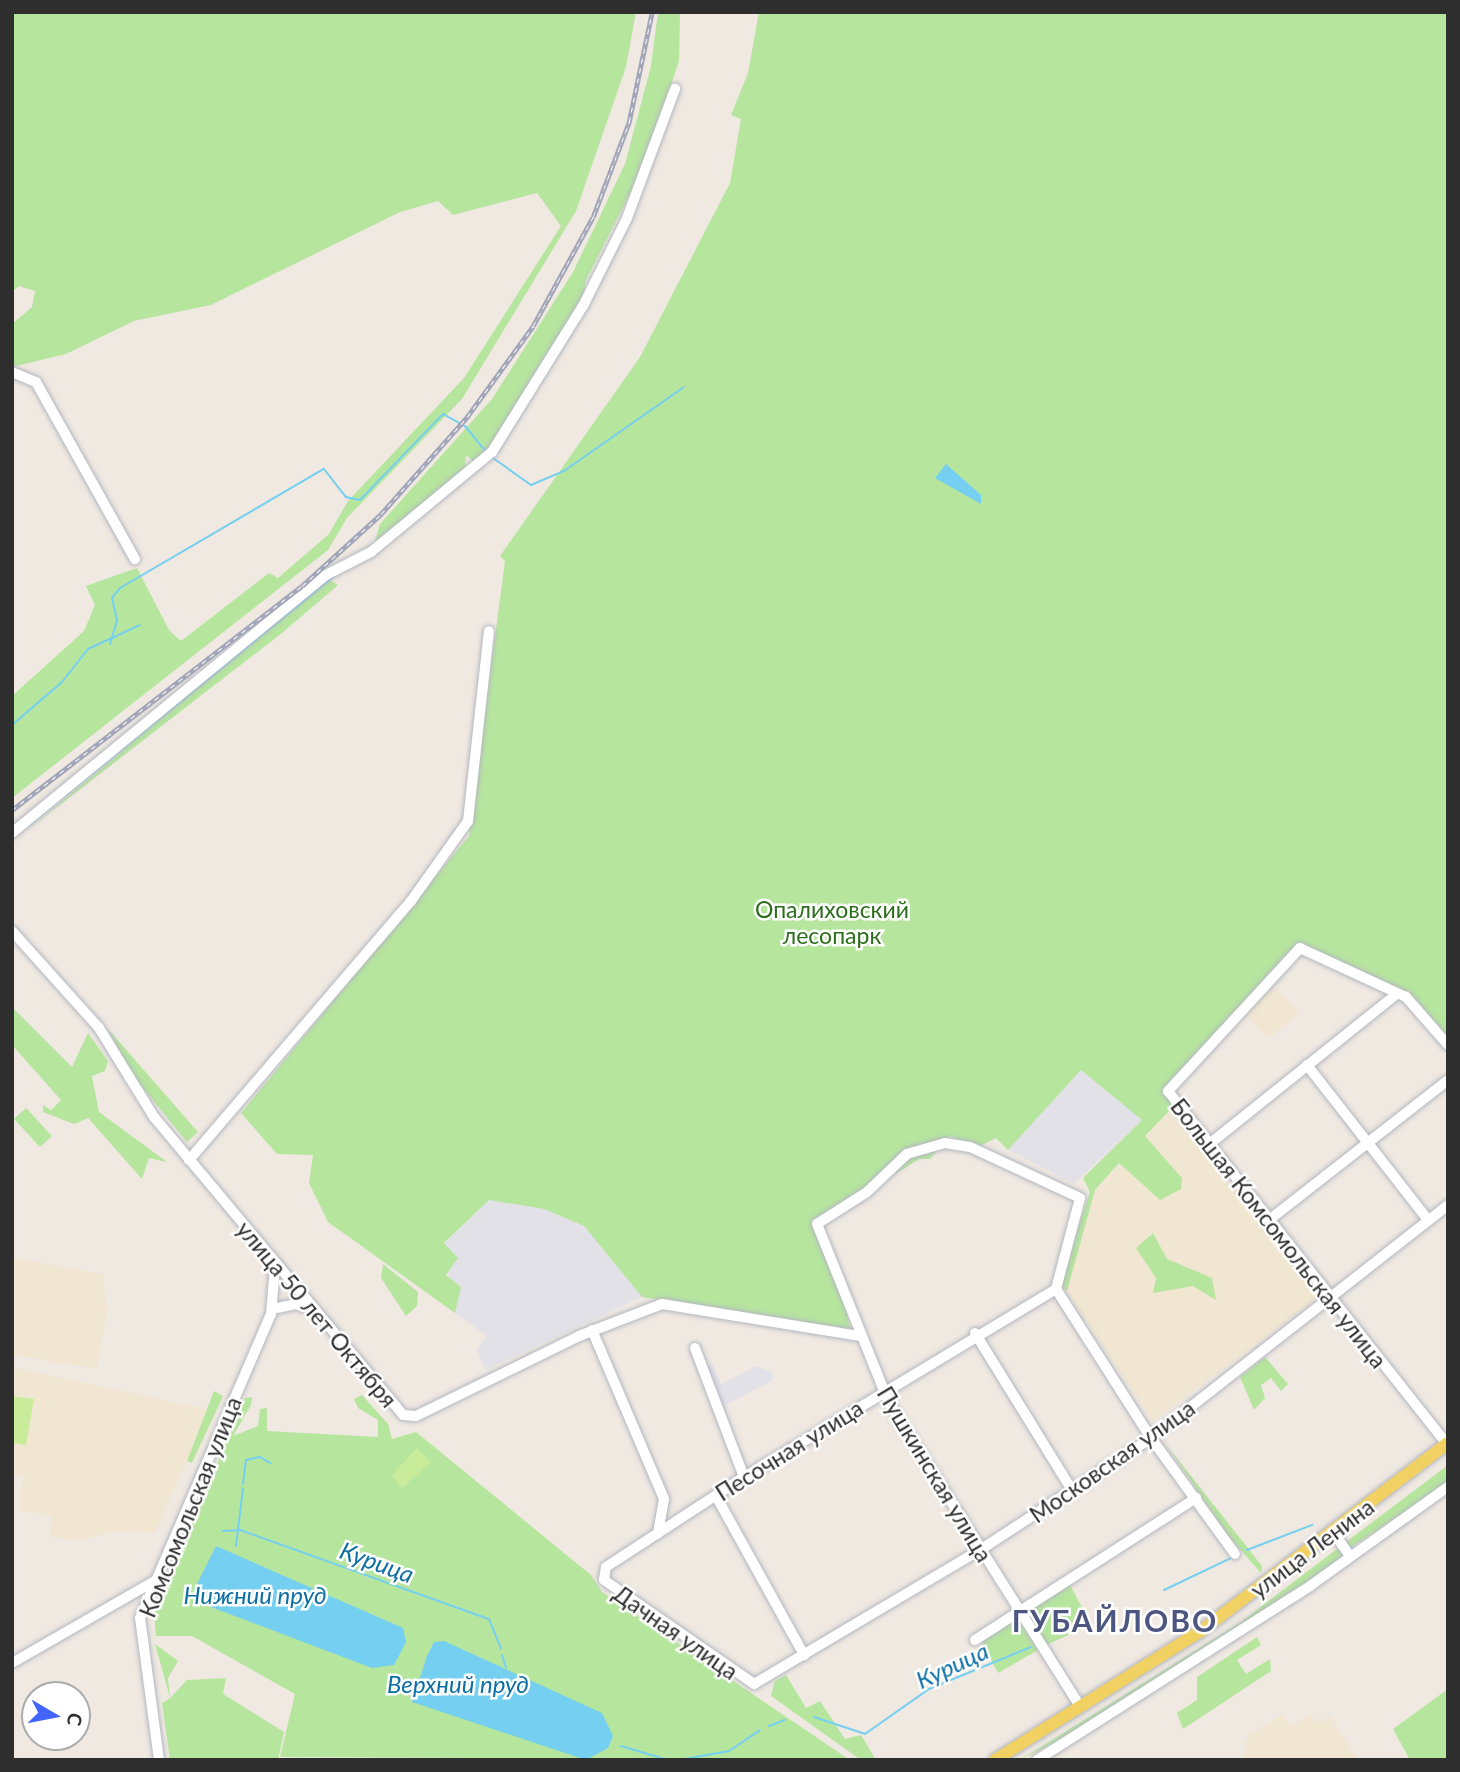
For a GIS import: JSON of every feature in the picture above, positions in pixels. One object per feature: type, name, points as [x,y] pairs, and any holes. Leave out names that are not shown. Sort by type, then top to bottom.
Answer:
[{"type":"main road","name":"улица Ленина","points":[[995,1760],[1224,1615],[1448,1444]]},
{"type":"main road","name":"улица Ленина","points":[[1010,1760],[1195,1645],[1448,1453]]},
{"type":"street","points":[[12,833],[326,575],[382,544],[492,452],[583,306],[627,218],[675,89]]},
{"type":"street","points":[[12,372],[36,382],[135,559]]},
{"type":"street","points":[[189,1160],[411,901],[468,821],[489,631]]},
{"type":"street","name":"улица 50 лет Октября","points":[[12,931],[99,1028],[131,1087],[311,1310],[408,1416],[592,1330],[662,1304],[860,1336]]},
{"type":"street","name":"Большая Комсомольская улица","points":[[1394,996],[1300,948],[1168,1091],[1207,1146],[1332,1296],[1448,1444]]},
{"type":"street","points":[[1207,1146],[1394,996],[1406,998],[1448,1045]]},
{"type":"street","points":[[1307,1065],[1428,1220]]},
{"type":"street","points":[[1269,1220],[1448,1080]]},
{"type":"street","name":"Пушкинская улица","points":[[1056,1289],[1080,1198],[970,1147],[945,1143],[907,1154],[816,1228],[883,1391],[1080,1706]]},
{"type":"street","name":"Московская улица","points":[[754,1684],[980,1550],[1151,1438],[1448,1205]]},
{"type":"street","name":"Комсомольская улица","points":[[159,1760],[140,1618],[272,1309],[272,1260]]},
{"type":"street","points":[[1056,1289],[1151,1438],[1236,1553]]},
{"type":"street","name":"Песочная улица","points":[[603,1576],[658,1533],[744,1477],[975,1334],[1056,1289]]},
{"type":"street","points":[[272,1309],[296,1304],[311,1310]]},
{"type":"street","points":[[592,1330],[664,1499],[658,1533]]},
{"type":"street","points":[[975,1334],[1072,1490]]},
{"type":"street","points":[[695,1348],[744,1477]]},
{"type":"street","points":[[1037,1760],[1350,1556],[1448,1488]]},
{"type":"street","points":[[716,1496],[804,1655]]},
{"type":"street","points":[[975,1640],[1196,1498]]},
{"type":"street","points":[[1338,1539],[1350,1556]]},
{"type":"street","name":"Дачная улица","points":[[603,1576],[680,1638],[754,1684]]},
{"type":"street","points":[[12,1663],[121,1606],[155,1580]]},
{"type":"street","points":[[121,1606],[132,1607],[140,1618]]},
{"type":"shaded area","points":[[1271,984],[1299,1013],[1268,1038],[1242,1011]]},
{"type":"shaded area","points":[[1081,1069],[1142,1120],[1074,1184],[1008,1150]]},
{"type":"shaded area","points":[[1170,1111],[1321,1295],[1153,1421],[1064,1288],[1095,1190]]},
{"type":"shaded area","points":[[489,1200],[544,1209],[584,1226],[642,1297],[485,1370],[477,1350],[487,1336],[455,1313],[444,1244]]},
{"type":"shaded area","points":[[12,1258],[103,1274],[107,1310],[97,1369],[12,1355]]},
{"type":"shaded area","points":[[712,1363],[721,1384],[757,1366],[773,1373],[772,1381],[721,1407],[704,1367]]},
{"type":"shaded area","points":[[12,1367],[209,1410],[155,1533],[111,1532],[79,1541],[49,1536],[52,1516],[18,1510],[23,1477],[12,1474]]},
{"type":"shaded area","points":[[1311,1714],[1317,1724],[1330,1716],[1358,1760],[1242,1760],[1248,1735],[1282,1715],[1290,1727]]},
{"type":"green space","points":[[12,12],[636,12],[626,67],[576,211],[462,399],[347,518],[328,550],[12,798],[12,696],[84,631],[95,605],[86,586],[137,568],[169,630],[181,641],[269,573],[278,578],[329,534],[348,501],[464,378],[561,226],[537,193],[453,215],[438,201],[400,212],[211,305],[134,321],[66,354],[12,367],[12,324],[32,307],[35,291],[19,286],[12,292]]},
{"type":"green space","points":[[658,12],[680,12],[679,60],[649,156],[586,280],[582,302],[497,440],[475,463],[466,455],[465,468],[375,542],[380,524],[492,399],[573,272],[625,164],[651,66]]},
{"type":"green space","name":"Опалиховский лесопарк","points":[[759,12],[1448,12],[1448,1038],[1408,990],[1394,996],[1306,949],[1169,1091],[1175,1105],[1145,1136],[1182,1178],[1181,1189],[1160,1200],[1119,1163],[1095,1190],[1067,1291],[1059,1285],[1090,1192],[1083,1178],[1142,1120],[1081,1070],[1008,1150],[996,1138],[978,1147],[950,1136],[930,1159],[919,1159],[817,1224],[852,1316],[847,1315],[850,1329],[642,1297],[584,1226],[544,1209],[489,1200],[444,1243],[458,1258],[446,1275],[461,1287],[455,1313],[328,1222],[309,1183],[313,1155],[277,1154],[241,1113],[469,836],[505,561],[500,556],[640,357],[730,183],[741,119],[731,115],[748,73]]},
{"type":"green space","points":[[328,579],[338,585],[282,633],[30,828]]},
{"type":"green space","points":[[12,1007],[72,1067],[88,1033],[108,1061],[105,1071],[92,1076],[99,1112],[167,1162],[149,1158],[142,1179],[88,1118],[74,1124],[43,1112],[43,1105],[51,1110],[61,1100],[12,1045]]},
{"type":"green space","points":[[108,1029],[198,1132],[187,1142],[130,1072]]},
{"type":"green space","points":[[26,1108],[52,1136],[40,1147],[14,1119]]},
{"type":"green space","points":[[1153,1233],[1167,1259],[1212,1278],[1216,1300],[1193,1286],[1153,1293],[1156,1278],[1136,1248]]},
{"type":"green space","points":[[383,1264],[418,1292],[417,1306],[406,1316],[381,1278]]},
{"type":"green space","points":[[1265,1357],[1288,1384],[1281,1391],[1271,1378],[1261,1385],[1265,1398],[1254,1410],[1240,1377]]},
{"type":"green space","points":[[214,1391],[223,1396],[192,1463],[187,1461]]},
{"type":"green space","points":[[362,1395],[388,1424],[392,1439],[416,1432],[591,1575],[602,1592],[850,1760],[280,1757],[295,1694],[192,1636],[156,1636],[154,1614],[245,1398],[252,1397],[251,1405],[233,1436],[258,1426],[260,1409],[267,1408],[267,1431],[378,1437],[378,1420],[358,1408],[354,1399]]},
{"type":"green space","points":[[12,1396],[34,1399],[26,1445],[12,1443]]},
{"type":"green space","points":[[1164,1442],[1262,1566],[1261,1573],[1230,1538]]},
{"type":"green space","points":[[417,1448],[431,1462],[402,1488],[392,1475]]},
{"type":"green space","points":[[1448,1465],[1447,1483],[1350,1548],[1346,1542]]},
{"type":"green space","points":[[1337,1549],[1344,1555],[1300,1588],[1086,1726],[1020,1760],[1238,1624]]},
{"type":"green space","points":[[1069,1583],[1091,1625],[1046,1645],[1025,1613]]},
{"type":"green space","points":[[1017,1618],[1038,1650],[998,1673],[981,1640]]},
{"type":"green space","points":[[1257,1637],[1261,1645],[1237,1660],[1246,1674],[1270,1659],[1271,1671],[1183,1729],[1177,1713],[1197,1700],[1197,1677]]},
{"type":"green space","points":[[155,1644],[178,1661],[168,1678],[170,1698]]},
{"type":"green space","points":[[786,1675],[806,1708],[820,1701],[845,1739],[861,1735],[876,1760],[861,1760],[771,1696],[775,1681]]},
{"type":"green space","points":[[226,1678],[223,1694],[284,1732],[278,1760],[170,1760],[162,1703],[187,1680]]},
{"type":"green space","points":[[1448,1689],[1448,1760],[1410,1760],[1393,1729]]},
{"type":"water","points":[[946,464],[981,495],[981,504],[935,478]]},
{"type":"water","name":"Нижний пруд","points":[[216,1546],[403,1628],[406,1642],[394,1665],[372,1668],[203,1604],[194,1590]]},
{"type":"water","name":"Верхний пруд","points":[[444,1641],[602,1713],[613,1736],[608,1748],[586,1760],[412,1702],[434,1642]]},
{"type":"waterway","points":[[493,458],[531,485],[564,471],[684,387]]},
{"type":"waterway","points":[[110,644],[117,621],[112,598],[120,588],[324,469],[346,497],[360,500],[443,414],[465,426],[486,452]]},
{"type":"waterway","points":[[29,825],[334,576]]},
{"type":"waterway","points":[[12,725],[62,682],[88,649],[140,625]]},
{"type":"waterway","points":[[243,1484],[246,1460],[260,1457],[270,1463]]},
{"type":"waterway","points":[[236,1546],[243,1488]]},
{"type":"waterway","name":"Курица","points":[[1247,1550],[1312,1525]]},
{"type":"waterway","name":"Курица","points":[[223,1531],[240,1530],[489,1619],[501,1649]]},
{"type":"waterway","name":"Курица","points":[[1164,1590],[1231,1558]]},
{"type":"waterway","name":"Курица","points":[[814,1717],[865,1734],[929,1689],[1031,1647]]},
{"type":"waterway","name":"Курица","points":[[502,1655],[506,1667]]},
{"type":"waterway","name":"Курица","points":[[769,1726],[785,1720]]},
{"type":"waterway","name":"Курица","points":[[679,1760],[729,1751],[760,1730]]},
{"type":"waterway","name":"Курица","points":[[621,1746],[668,1760]]},
{"type":"railway","points":[[12,810],[302,586],[381,514],[467,417],[533,326],[593,217],[629,122],[652,12]]},
{"type":"district","name":"ГУБАЙЛОВО","points":[[1115,1620]]}]
